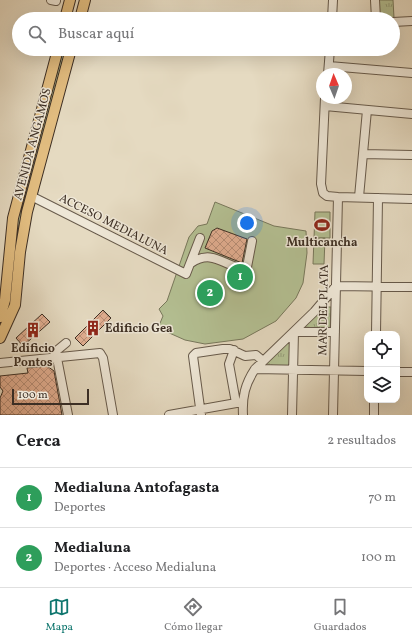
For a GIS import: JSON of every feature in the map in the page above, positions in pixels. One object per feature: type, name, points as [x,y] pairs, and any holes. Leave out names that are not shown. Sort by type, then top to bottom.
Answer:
[{"type":"main road","points":[[67,12],[70,0]]},
{"type":"main road","points":[[82,12],[85,0]]},
{"type":"main road","name":"AVENIDA ANGAMOS","points":[[0,317],[5,300],[13,218],[56,56]]},
{"type":"main road","name":"AVENIDA ANGAMOS","points":[[0,338],[15,305],[22,237],[31,196],[69,56]]},
{"type":"street","points":[[332,12],[333,0]]},
{"type":"street","points":[[375,0],[376,12]]},
{"type":"street","points":[[400,22],[412,21]]},
{"type":"street","points":[[328,68],[329,56]]},
{"type":"street","points":[[352,71],[412,73]]},
{"type":"street","points":[[325,104],[321,191],[326,196],[412,199]]},
{"type":"street","points":[[336,104],[367,110],[412,114]]},
{"type":"street","points":[[359,197],[367,110]]},
{"type":"street","points":[[363,154],[412,155]]},
{"type":"street","name":"ACCESO MEDIALUNA","points":[[31,196],[186,274],[191,263]]},
{"type":"street","name":"MAR DEL PLATA","points":[[333,415],[338,197]]},
{"type":"street","points":[[376,331],[378,198]]},
{"type":"street","points":[[191,263],[200,238]]},
{"type":"street","points":[[191,263],[198,258],[208,257],[243,269],[247,267],[252,242]]},
{"type":"street","points":[[239,403],[248,378],[255,369],[314,312],[336,286],[412,287]]},
{"type":"street","points":[[294,332],[335,332]]},
{"type":"street","points":[[292,415],[294,332]]},
{"type":"street","points":[[66,343],[55,352],[68,415]]},
{"type":"street","points":[[201,412],[193,356],[196,353],[223,348],[234,350],[245,356],[256,355],[263,361]]},
{"type":"street","points":[[234,350],[229,364],[243,415]]},
{"type":"street","points":[[0,363],[100,353],[103,358],[114,415]]},
{"type":"street","points":[[255,369],[364,371]]},
{"type":"street","points":[[400,372],[412,372]]},
{"type":"street","points":[[169,415],[201,412],[239,403]]},
{"type":"street","points":[[374,403],[374,415]]},
{"type":"green space","points":[[377,0],[393,0],[394,12],[378,12]]},
{"type":"green space","points":[[58,56],[65,56],[23,207],[17,238],[12,293],[7,292],[11,246]]},
{"type":"green space","points":[[215,202],[274,226],[306,231],[307,253],[303,283],[296,298],[276,321],[243,339],[205,344],[185,340],[158,328],[163,316],[159,309],[167,301],[189,237],[198,226],[207,224]]},
{"type":"green space","name":"Multicancha","points":[[315,212],[330,212],[330,238],[314,238]]},
{"type":"green space","name":"Multicancha","points":[[314,238],[325,238],[324,264],[313,264]]},
{"type":"green space","points":[[326,307],[331,307],[330,329],[304,327]]},
{"type":"green space","points":[[291,337],[290,367],[262,366]]},
{"type":"building","points":[[217,228],[247,239],[242,263],[205,248],[212,231]]},
{"type":"building","name":"Edificio Gea","points":[[103,310],[111,318],[83,346],[75,338]]},
{"type":"building","name":"Edificio Pontos","points":[[42,314],[50,322],[23,346],[16,338]]},
{"type":"building","points":[[47,366],[54,371],[62,415],[0,415],[0,398],[3,391],[0,387],[0,376],[28,373],[27,368]]},
{"type":"place","name":"Multicancha","points":[[322,225]]},
{"type":"place","name":"Medialuna Antofagasta","points":[[240,277]]},
{"type":"place","name":"Medialuna","points":[[210,293]]},
{"type":"place","name":"Edificio Gea","points":[[93,328]]},
{"type":"place","name":"Edificio Pontos","points":[[33,330]]}]
